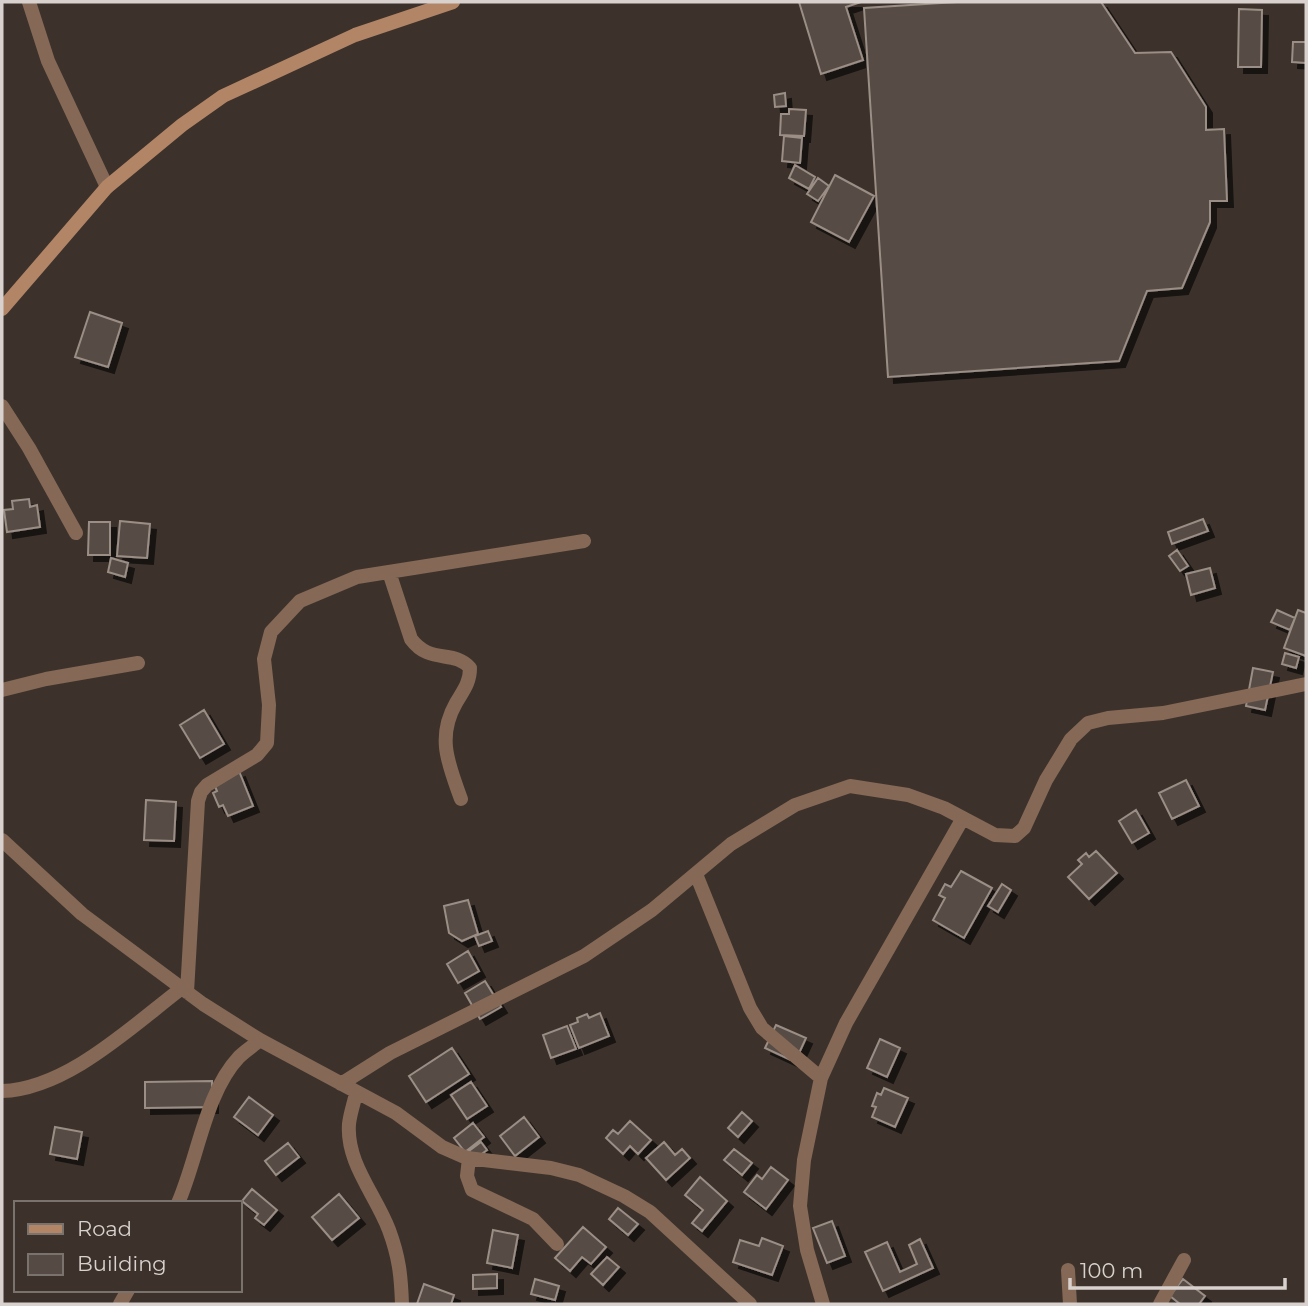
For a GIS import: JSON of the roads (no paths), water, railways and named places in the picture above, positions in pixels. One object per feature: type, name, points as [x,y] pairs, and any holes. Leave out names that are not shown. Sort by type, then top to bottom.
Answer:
[{"type":"street","points":[[29,2],[48,61],[107,187]]},
{"type":"street","points":[[2,309],[107,187],[182,125],[223,96],[355,35],[453,2]]},
{"type":"street","points":[[2,406],[29,448],[76,533]]},
{"type":"street","points":[[184,990],[198,801],[207,785],[257,755],[267,743],[269,705],[264,659],[271,632],[300,601],[357,577],[584,541]]},
{"type":"street","points":[[389,572],[411,639],[418,649],[430,655],[465,662],[470,668],[467,687],[446,725],[444,746],[460,799]]},
{"type":"street","points":[[2,690],[46,679],[138,663]]},
{"type":"street","points":[[341,1084],[390,1053],[584,956],[652,910],[731,844],[796,805],[850,786],[908,794],[944,808],[995,835],[1015,836],[1024,828],[1046,780],[1071,740],[1088,723],[1108,718],[1163,713],[1306,684]]},
{"type":"street","points":[[824,1304],[807,1250],[800,1206],[804,1160],[821,1078],[846,1023],[963,818]]},
{"type":"street","points":[[2,840],[82,914],[184,990],[260,1040],[396,1113],[442,1147],[469,1158],[551,1168],[579,1175],[624,1196],[650,1212],[750,1304]]},
{"type":"street","points":[[696,874],[750,1008],[762,1028],[821,1078]]},
{"type":"street","points":[[2,1091],[42,1082],[73,1067],[184,990]]},
{"type":"street","points":[[179,1201],[190,1178],[204,1122],[217,1091],[238,1058],[260,1040]]},
{"type":"street","points":[[356,1093],[349,1122],[349,1138],[354,1157],[388,1228],[401,1266],[402,1304]]},
{"type":"street","points":[[469,1158],[467,1176],[472,1190],[533,1219],[557,1244]]},
{"type":"street","points":[[1160,1304],[1184,1260]]},
{"type":"street","points":[[1068,1270],[1070,1304]]}]
